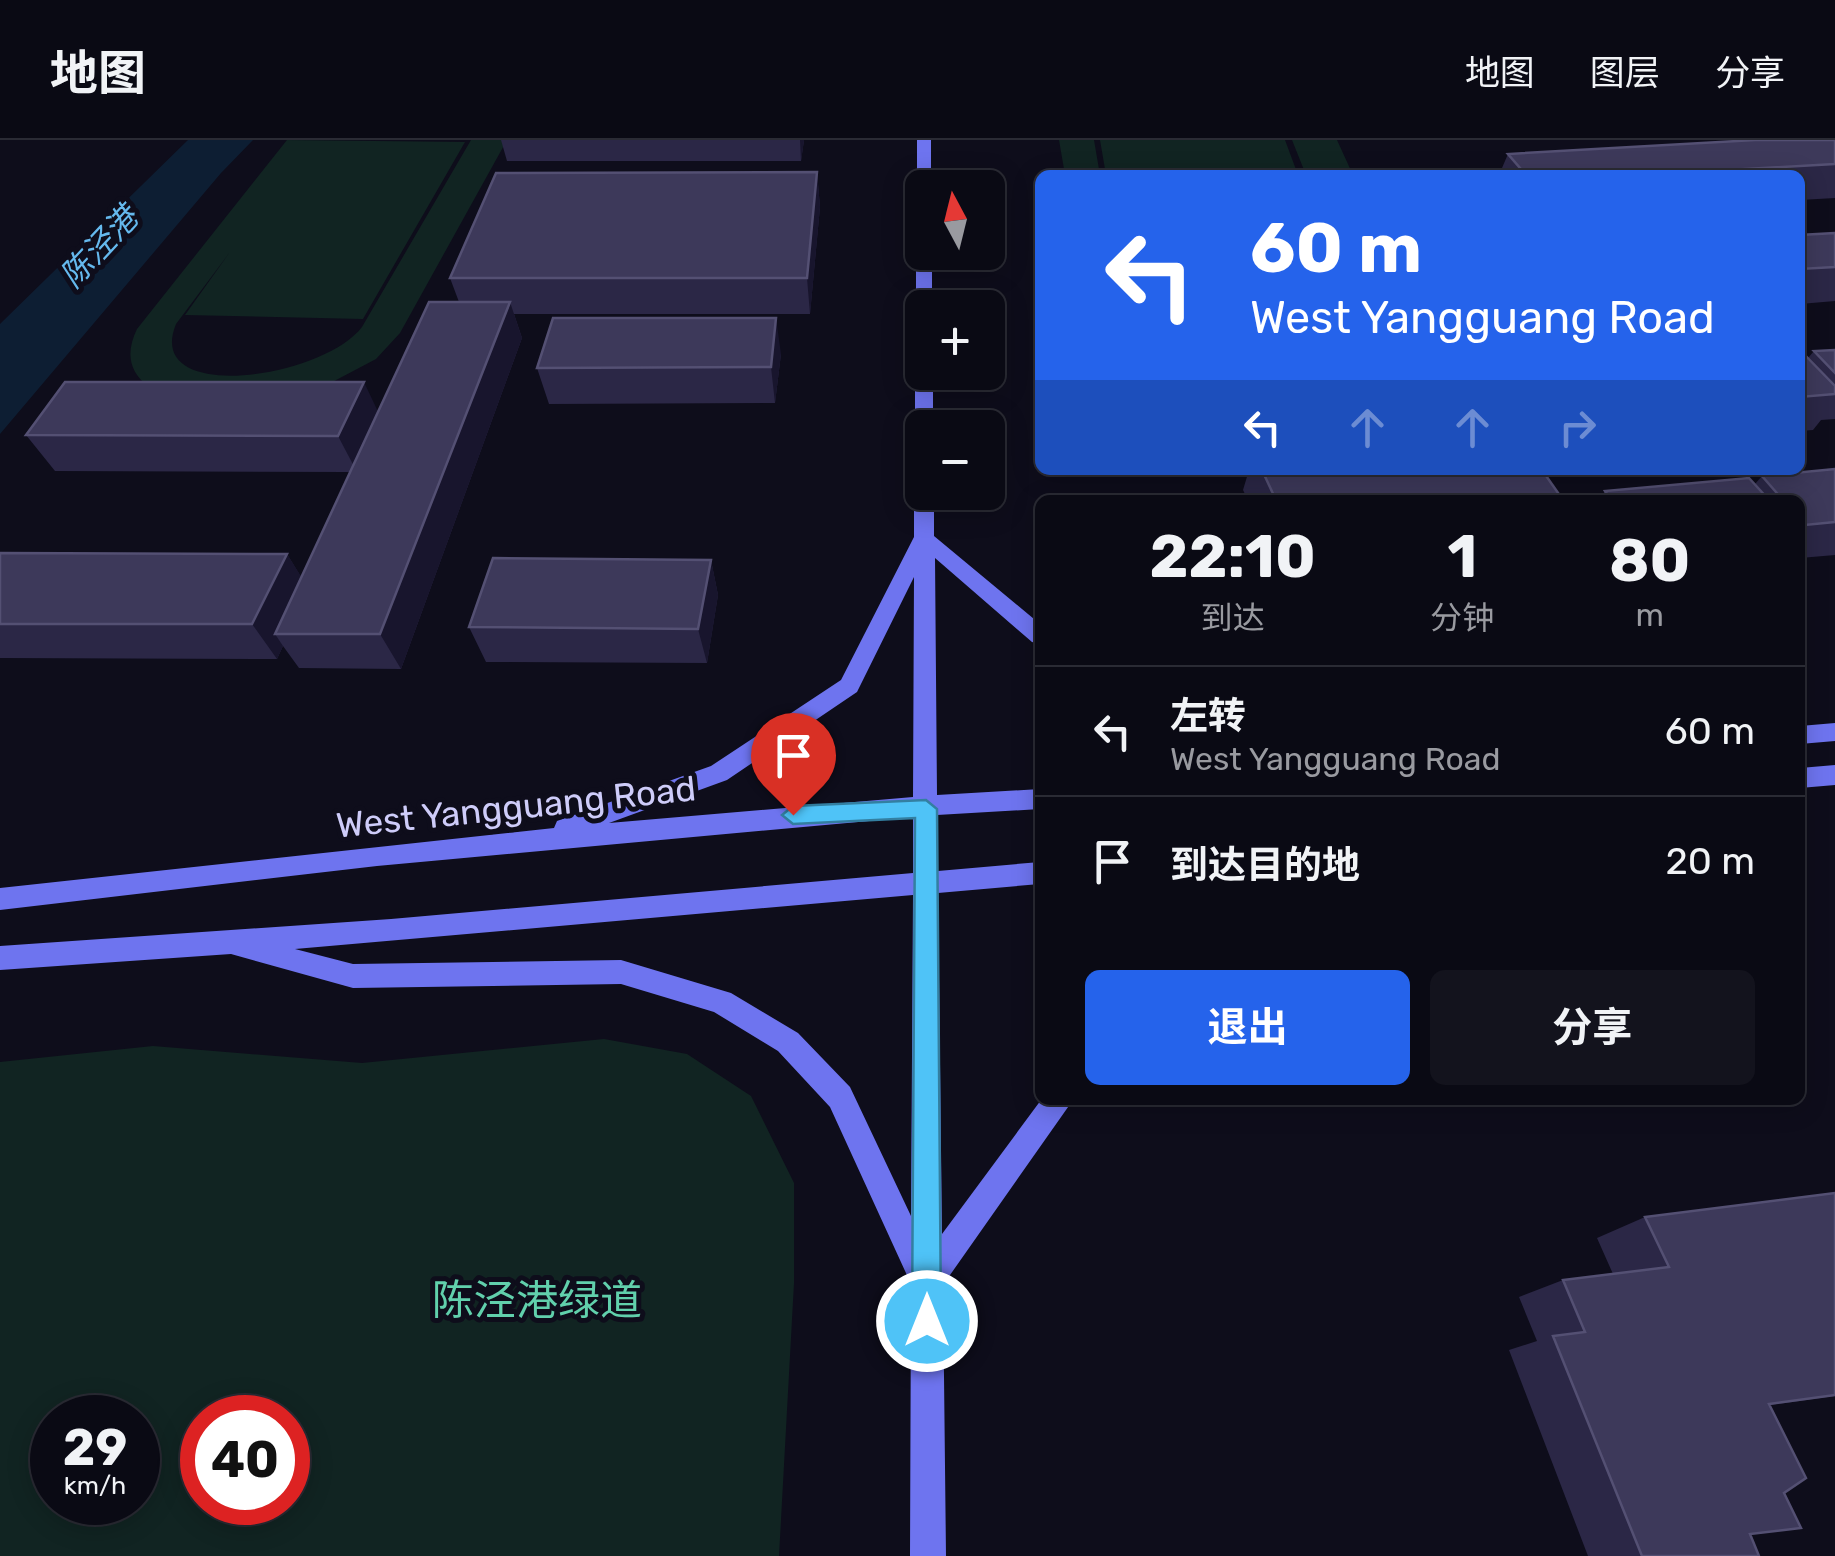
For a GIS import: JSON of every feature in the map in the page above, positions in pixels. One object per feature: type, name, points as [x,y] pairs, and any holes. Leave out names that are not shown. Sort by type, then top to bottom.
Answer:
[{"type":"street","points":[[924,140],[924,170]]},
{"type":"street","points":[[924,510],[928,1556]]},
{"type":"street","points":[[924,538],[1035,632]]},
{"type":"street","points":[[530,840],[719,773],[848,686],[924,538]]},
{"type":"street","points":[[1805,735],[1835,732]]},
{"type":"street","points":[[1805,778],[1835,775]]},
{"type":"street","name":"West Yangguang Road","points":[[0,900],[530,840],[830,812],[1035,799]]},
{"type":"street","points":[[0,958],[391,932],[1035,873]]},
{"type":"street","points":[[217,942],[353,976],[621,972],[721,1002],[788,1042],[840,1097],[926,1282]]},
{"type":"street","points":[[926,1282],[1055,1105]]},
{"type":"green space","points":[[287,140],[465,142],[363,319],[185,315],[230,252],[176,324],[173,350],[186,366],[210,374],[242,375],[311,360],[341,345],[362,327],[471,140],[507,140],[400,333],[376,359],[321,388],[149,387],[131,361],[137,329]]},
{"type":"green space","points":[[1059,140],[1094,140],[1099,170],[1064,170]]},
{"type":"green space","points":[[1100,140],[1285,140],[1296,170],[1105,170]]},
{"type":"green space","points":[[1292,140],[1337,140],[1351,170],[1304,170]]},
{"type":"green space","name":"陈泾港绿道","points":[[604,1039],[687,1054],[751,1096],[794,1183],[794,1283],[779,1556],[0,1556],[0,1062],[153,1046],[362,1063]]},
{"type":"water","name":"陈泾港","points":[[188,140],[253,140],[0,434],[0,324]]},
{"type":"building","points":[[1755,140],[1835,140],[1835,164],[1729,170],[1522,170],[1508,154]]},
{"type":"building","points":[[817,172],[807,278],[450,278],[496,173]]},
{"type":"building","points":[[1835,233],[1835,267],[1805,269],[1805,235]]},
{"type":"building","points":[[429,302],[510,302],[380,634],[275,634]]},
{"type":"building","points":[[553,318],[776,318],[771,367],[537,368]]},
{"type":"building","points":[[1835,350],[1835,373],[1814,351]]},
{"type":"building","points":[[1805,355],[1835,386],[1835,394],[1805,397]]},
{"type":"building","points":[[65,382],[364,382],[338,436],[26,435]]},
{"type":"building","points":[[1835,469],[1835,522],[1805,525],[1805,495],[1779,495],[1762,476],[1805,475],[1805,472]]},
{"type":"building","points":[[1264,475],[1546,475],[1560,495],[1274,495]]},
{"type":"building","points":[[1749,478],[1764,495],[1608,495],[1605,491]]},
{"type":"building","points":[[0,553],[287,554],[252,624],[0,624]]},
{"type":"building","points":[[493,558],[711,560],[698,629],[469,627]]},
{"type":"building","points":[[1835,1193],[1835,1395],[1769,1404],[1806,1478],[1784,1493],[1801,1528],[1750,1534],[1759,1556],[1642,1556],[1553,1336],[1585,1332],[1563,1280],[1669,1267],[1645,1217]]},
{"type":"route","points":[[793,815],[926,809],[927,1321]]}]
